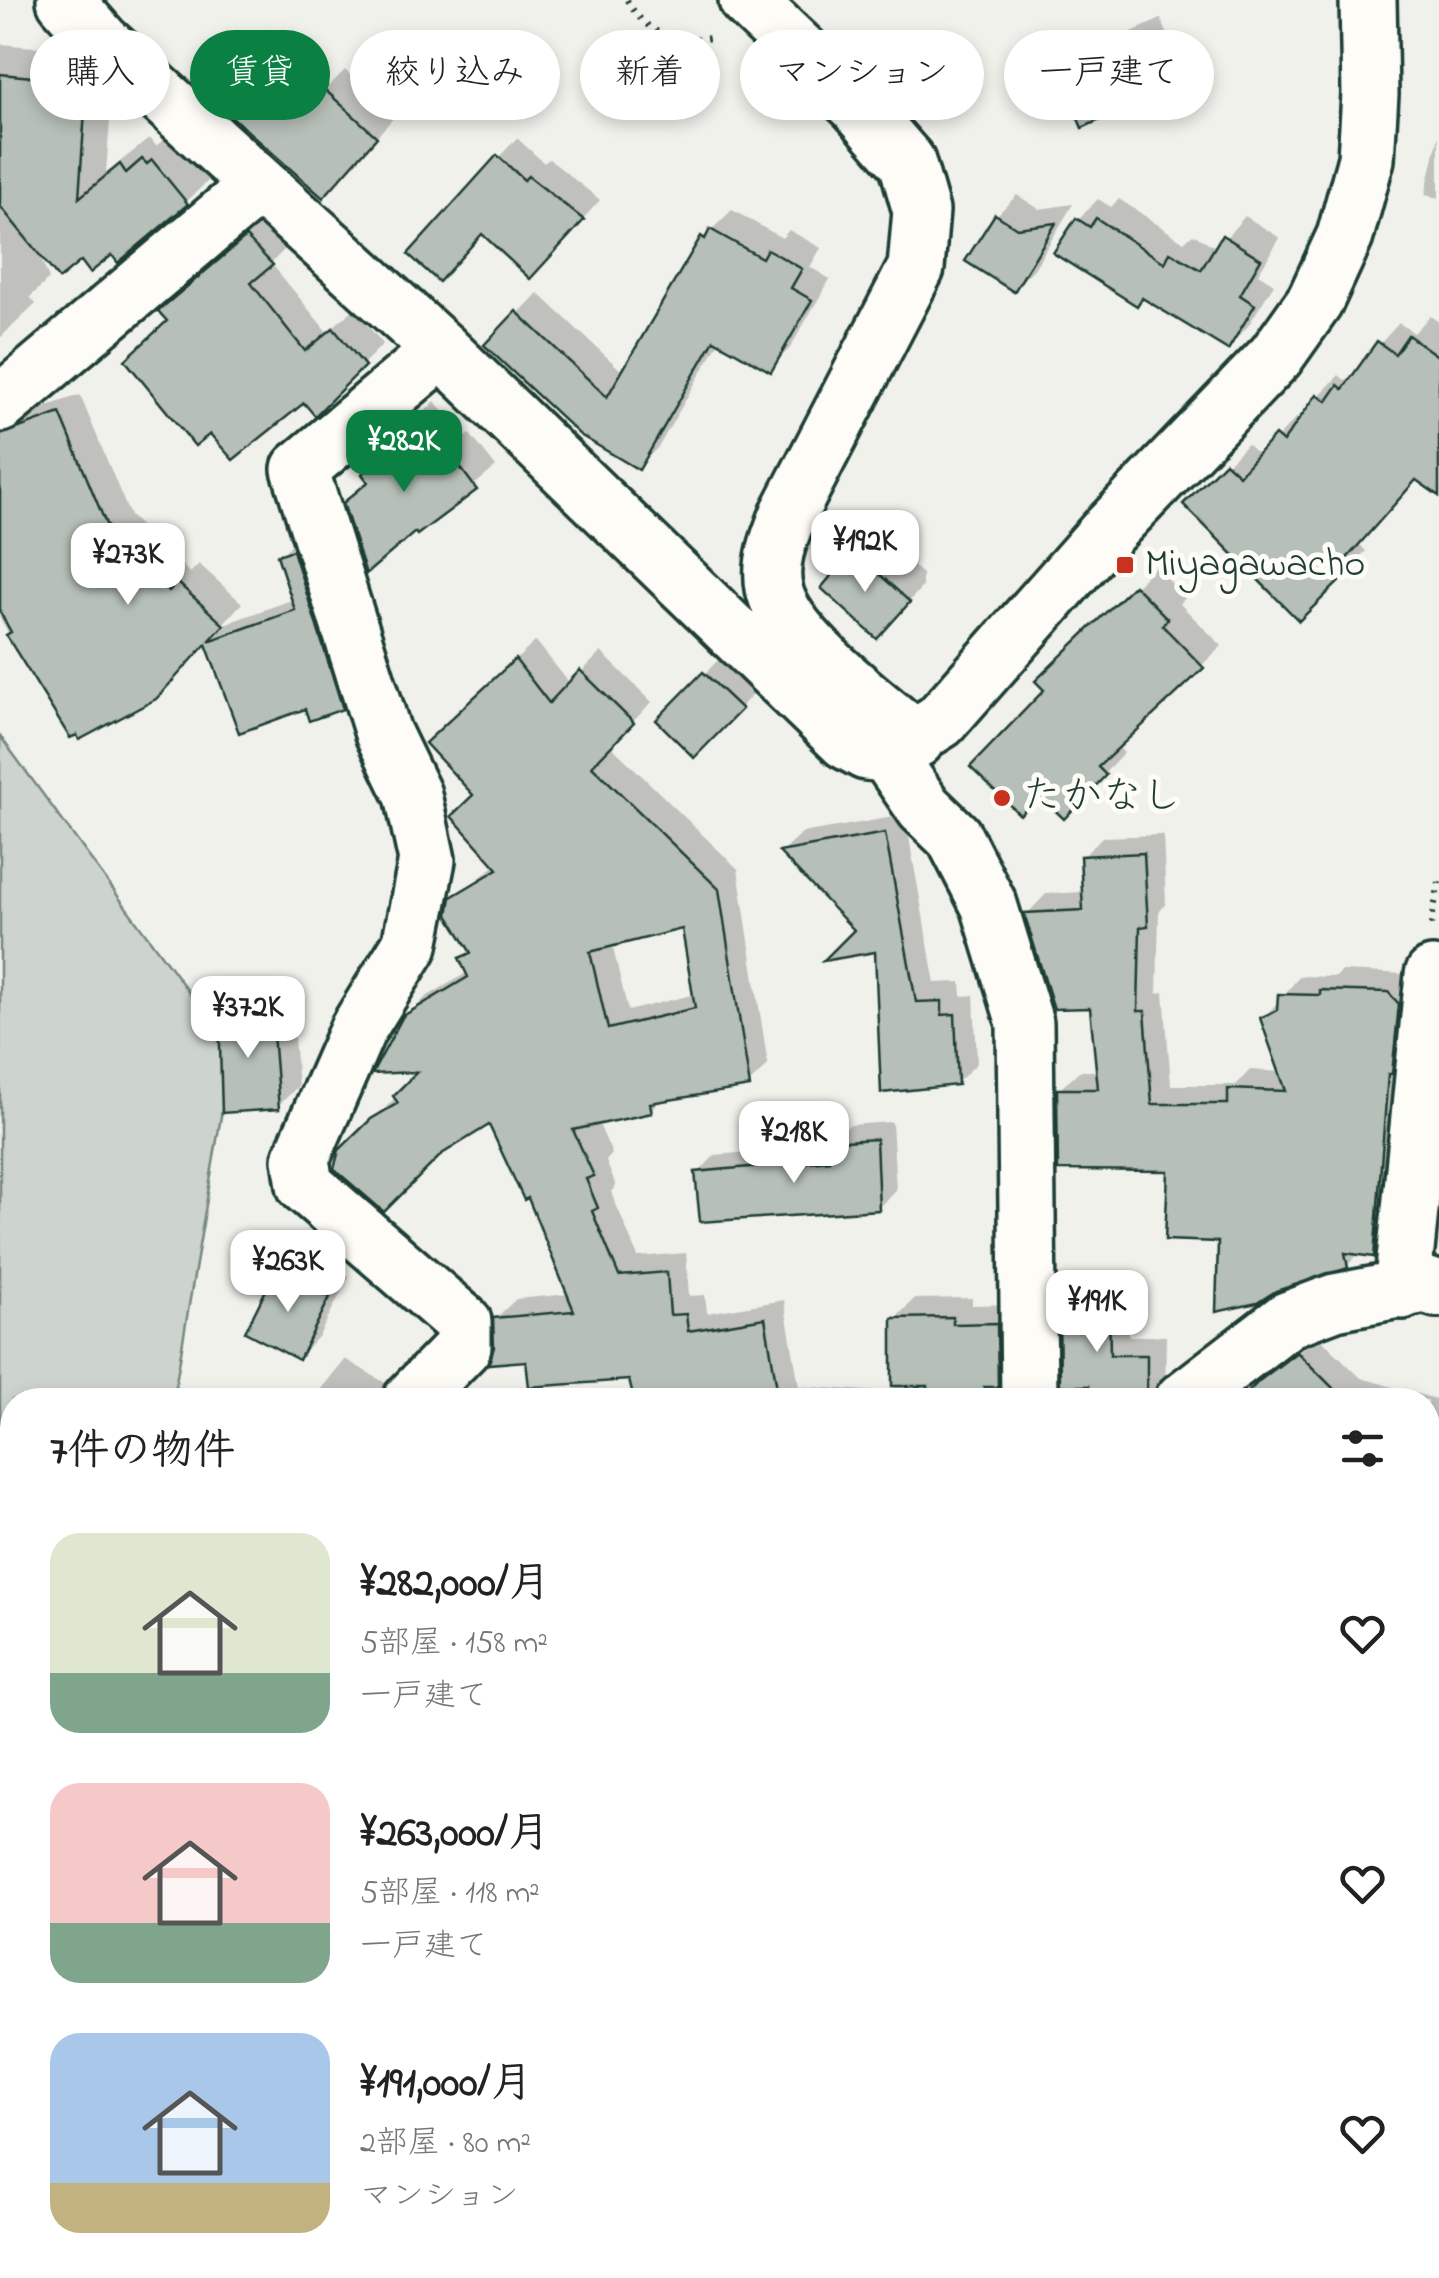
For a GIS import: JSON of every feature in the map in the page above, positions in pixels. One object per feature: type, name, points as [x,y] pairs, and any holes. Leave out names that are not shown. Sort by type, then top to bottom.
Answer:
[{"type":"street","points":[[65,0],[102,42],[442,350],[846,741],[866,752],[901,747],[940,720],[1106,533],[1276,356],[1315,301],[1345,236],[1366,159],[1370,94],[1368,0]]},
{"type":"street","points":[[761,14],[857,105],[908,162],[920,211],[916,268],[789,513],[774,552],[774,590],[806,640],[901,747],[924,808],[954,838],[990,905],[1026,1023],[1029,1388]]},
{"type":"street","points":[[0,404],[259,185]]},
{"type":"street","points":[[423,1388],[463,1347],[463,1322],[305,1185],[301,1158],[358,1029],[410,945],[428,860],[413,794],[384,733],[300,469],[442,350]]},
{"type":"street","points":[[1199,1388],[1287,1320],[1335,1302],[1421,1291],[1432,975]]},
{"type":"path","points":[[627,0],[644,24],[676,40],[761,14]]},
{"type":"shaded area","points":[[0,736],[232,1051],[175,1388],[0,1388]]},
{"type":"building","points":[[0,74],[30,77],[30,120],[84,120],[79,198],[120,164],[126,173],[142,159],[147,164],[152,160],[188,204],[118,263],[112,255],[90,273],[81,261],[59,279],[0,206]]},
{"type":"building","points":[[330,94],[350,112],[350,120],[358,120],[377,137],[323,198],[235,120],[330,120]]},
{"type":"building","points":[[1079,120],[1100,120],[1082,128]]},
{"type":"building","points":[[497,155],[524,180],[528,176],[584,220],[530,279],[482,234],[439,282],[408,254]]},
{"type":"building","points":[[995,214],[1017,228],[1056,223],[1014,292],[965,261]]},
{"type":"building","points":[[1076,218],[1090,227],[1096,218],[1165,263],[1170,252],[1201,270],[1222,235],[1261,259],[1240,295],[1255,305],[1228,350],[1142,298],[1137,306],[1053,253]]},
{"type":"building","points":[[710,229],[762,258],[767,249],[802,269],[791,288],[812,300],[771,372],[714,340],[639,470],[580,435],[484,345],[516,311],[607,397],[701,236],[705,239]]},
{"type":"building","points":[[246,237],[273,265],[251,283],[305,351],[333,328],[365,366],[315,416],[304,403],[233,460],[210,434],[195,446],[125,360],[167,321],[158,311]]},
{"type":"building","points":[[1408,335],[1439,357],[1439,496],[1416,480],[1341,565],[1348,573],[1299,621],[1183,504],[1225,462],[1239,475],[1275,435],[1283,442],[1317,394],[1327,401],[1338,385],[1343,389],[1377,341],[1395,354]]},
{"type":"building","points":[[60,413],[111,536],[169,591],[177,582],[224,625],[209,641],[295,610],[277,555],[293,550],[343,709],[309,721],[305,709],[239,733],[206,644],[156,699],[79,740],[77,735],[70,738],[6,635],[11,632],[0,612],[0,435]]},
{"type":"building","points":[[414,419],[442,457],[449,452],[477,490],[417,535],[415,532],[366,574],[343,503],[368,482],[362,474]]},
{"type":"building","points":[[853,550],[910,602],[877,639],[821,588]]},
{"type":"building","points":[[1134,585],[1168,619],[1162,625],[1204,668],[1098,767],[1106,775],[1064,819],[1039,795],[1020,815],[970,767],[1044,690],[1035,681]]},
{"type":"building","points":[[515,659],[549,703],[580,670],[634,723],[592,766],[719,889],[750,1087],[650,1103],[652,1113],[573,1130],[594,1176],[586,1179],[598,1208],[592,1211],[619,1276],[667,1272],[670,1315],[686,1314],[688,1331],[765,1318],[777,1388],[631,1388],[629,1380],[529,1387],[526,1361],[488,1364],[494,1347],[493,1318],[574,1311],[528,1198],[524,1200],[489,1125],[442,1154],[384,1212],[334,1169],[339,1150],[371,1119],[398,1103],[393,1096],[417,1072],[372,1074],[403,1016],[468,977],[459,958],[471,953],[448,915],[451,897],[498,869],[451,816],[473,795],[425,743]],"holes":[[[682,929],[695,1008],[608,1029],[590,952]]]},
{"type":"building","points":[[703,672],[742,709],[694,758],[656,720]]},
{"type":"building","points":[[885,833],[916,1002],[942,1001],[942,1015],[955,1014],[958,1085],[881,1093],[875,952],[823,961],[854,930],[779,852]]},
{"type":"building","points":[[1144,853],[1148,926],[1140,927],[1138,1011],[1145,1011],[1152,1104],[1228,1104],[1228,1089],[1286,1091],[1260,1018],[1277,1010],[1278,994],[1320,995],[1320,990],[1388,992],[1399,1004],[1392,1074],[1388,1074],[1374,1257],[1345,1253],[1348,1268],[1276,1291],[1257,1303],[1216,1312],[1218,1242],[1165,1240],[1168,1171],[1058,1170],[1057,1089],[1098,1089],[1090,1008],[1054,1009],[1024,913],[1083,910],[1080,856]]},
{"type":"building","points":[[271,1008],[279,1109],[222,1113],[219,1012]]},
{"type":"building","points":[[876,1139],[879,1210],[700,1222],[695,1172],[829,1160],[828,1142]]},
{"type":"building","points":[[276,1270],[330,1297],[299,1360],[245,1332]]},
{"type":"building","points":[[1109,1302],[1110,1355],[1147,1355],[1147,1388],[1060,1386],[1059,1304]]},
{"type":"building","points":[[953,1317],[953,1324],[997,1323],[998,1387],[892,1386],[892,1318]]},
{"type":"building","points":[[1297,1352],[1333,1388],[1252,1388]]},
{"type":"place","name":"Miyagawacho","points":[[1125,565]]},
{"type":"place","name":"たかなし","points":[[1002,798]]}]
